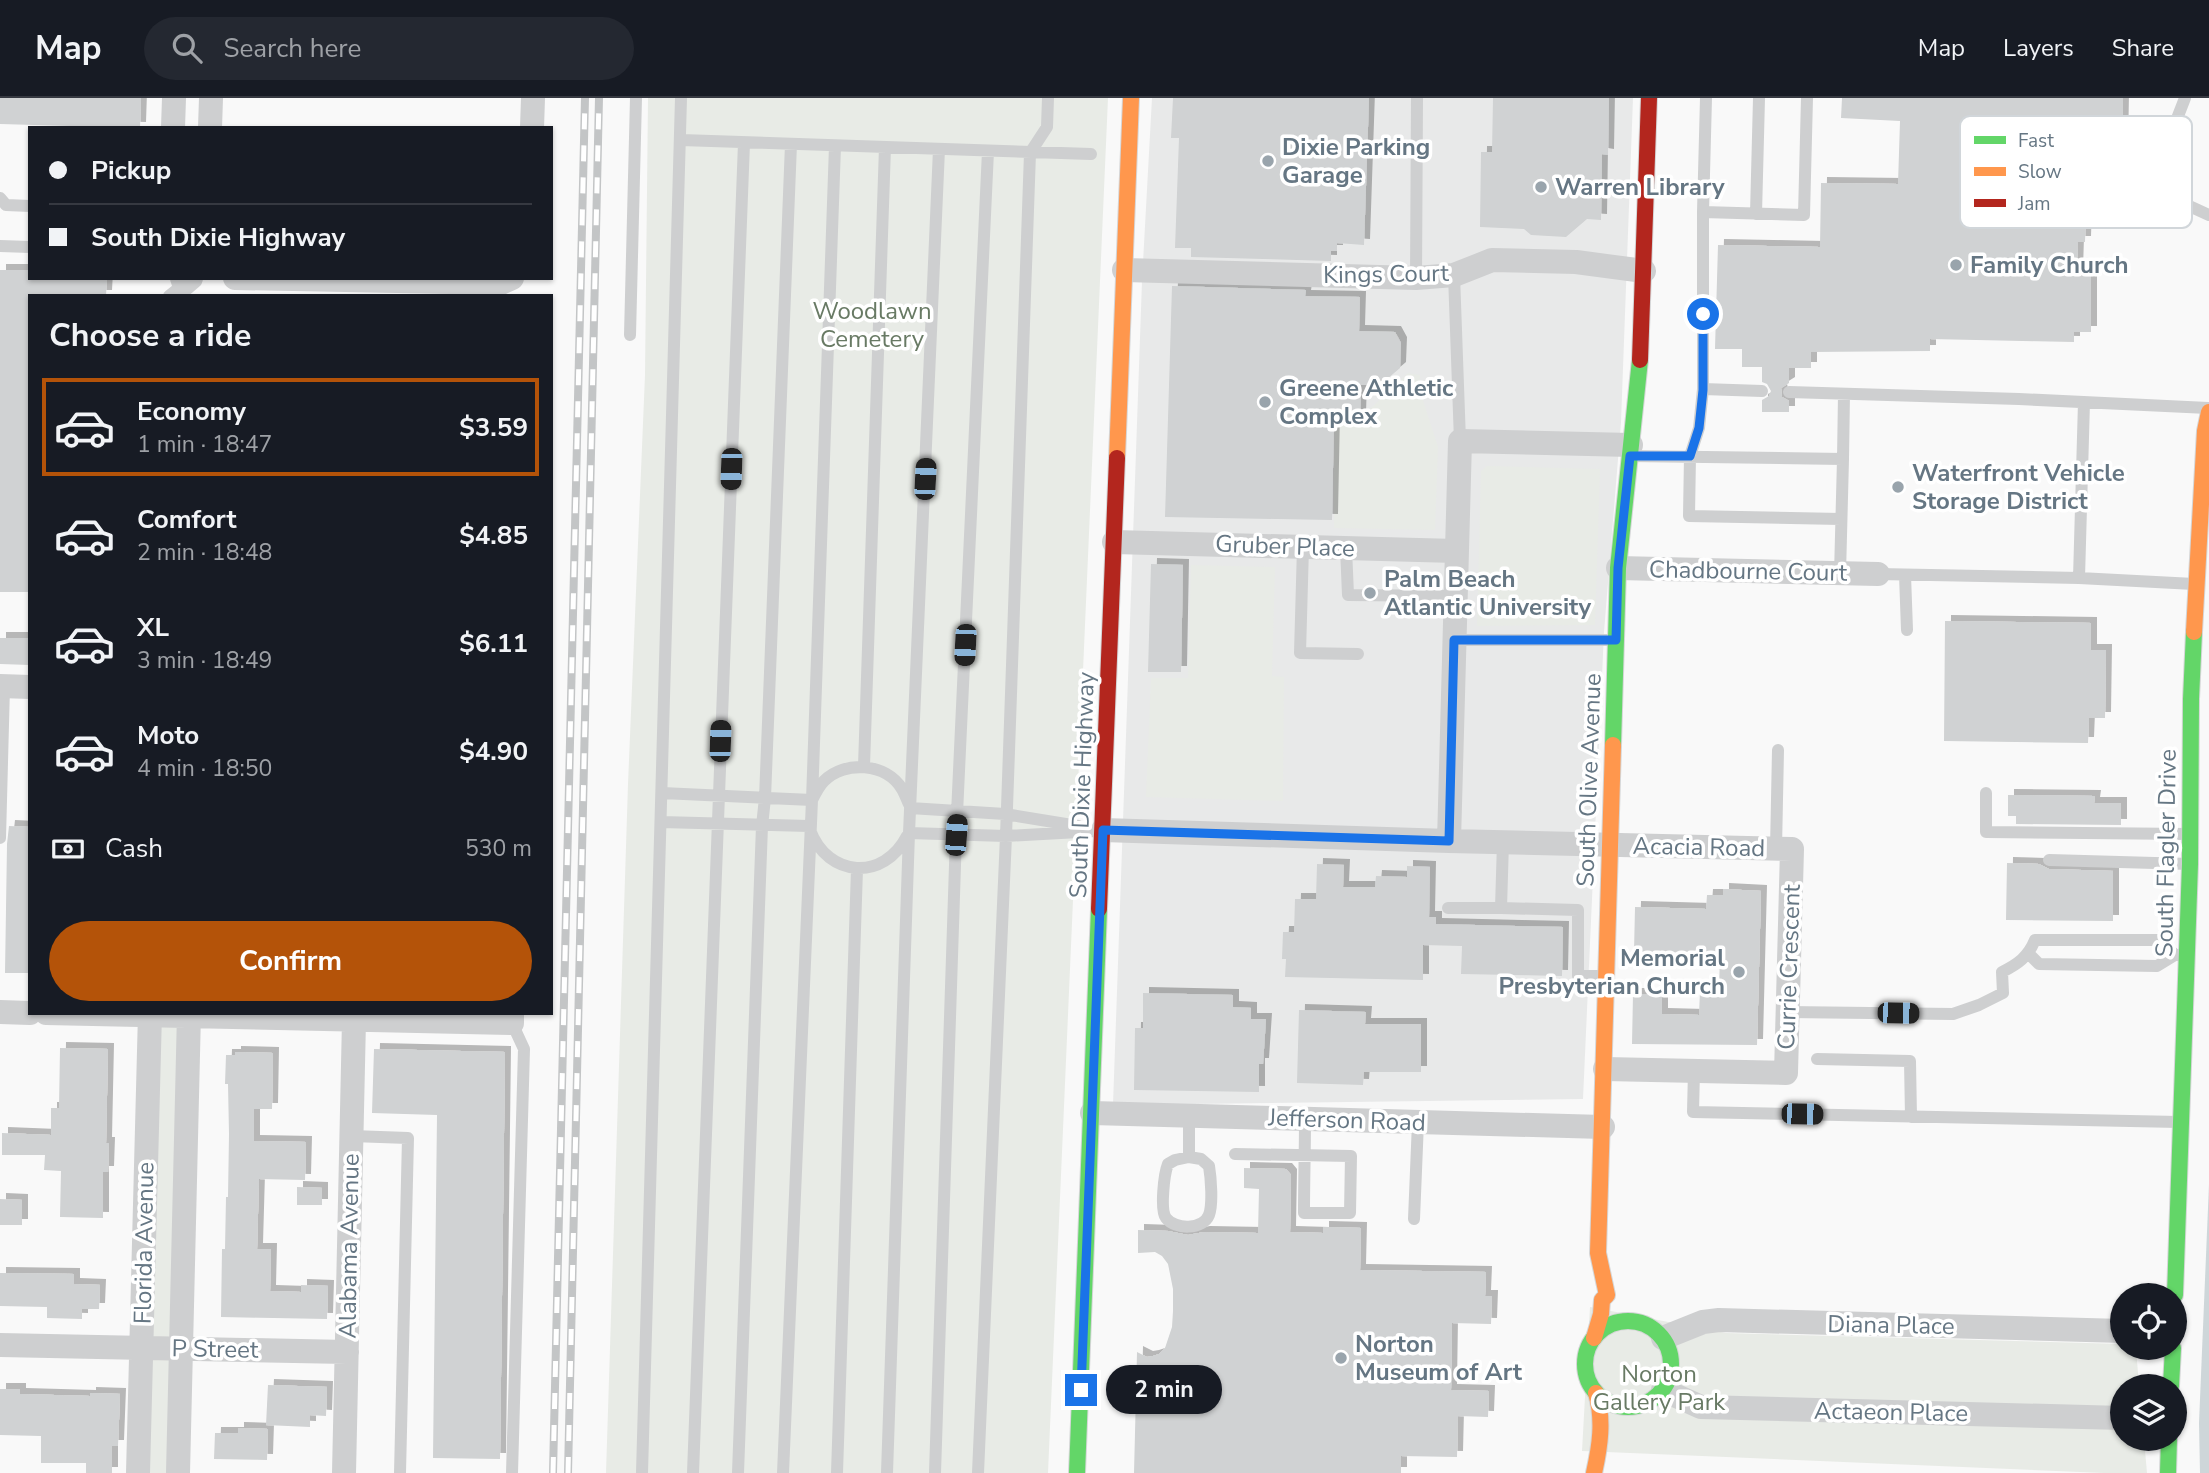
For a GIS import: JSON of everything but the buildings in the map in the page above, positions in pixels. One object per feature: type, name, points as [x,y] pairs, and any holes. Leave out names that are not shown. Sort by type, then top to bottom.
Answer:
[{"type":"street","points":[[173,126],[174,98]]},
{"type":"street","points":[[211,98],[211,126]]},
{"type":"street","points":[[533,98],[533,126]]},
{"type":"street","name":"South Dixie Highway","points":[[1077,1473],[1131,98]]},
{"type":"street","name":"South Olive Avenue","points":[[1594,1338],[1602,1300],[1607,1295],[1598,1253],[1618,568],[1640,364],[1649,98]]},
{"type":"street","name":"Kings Court","points":[[1124,270],[1416,278],[1454,275],[1492,260],[1576,262],[1644,271]]},
{"type":"street","points":[[342,280],[501,283],[508,280]]},
{"type":"street","name":"South Flagler Drive","points":[[2175,1283],[2181,955],[2190,864],[2206,476],[2205,431],[2209,410]]},
{"type":"street","points":[[1449,841],[1460,441],[1630,451]]},
{"type":"street","name":"Gruber Place","points":[[1114,542],[1457,551]]},
{"type":"street","name":"Chadbourne Court","points":[[1618,568],[1878,574]]},
{"type":"street","points":[[2,687],[28,687]]},
{"type":"street","name":"Acacia Road","points":[[1103,830],[1784,849]]},
{"type":"street","name":"Currie Crescent","points":[[1605,1069],[1786,1073],[1784,849]]},
{"type":"street","points":[[0,1012],[28,1013]]},
{"type":"street","name":"Florida Avenue","points":[[138,1473],[150,1015]]},
{"type":"street","points":[[189,1015],[512,1018]]},
{"type":"street","name":"Florida Avenue","points":[[178,1473],[189,1015]]},
{"type":"street","name":"Alabama Avenue","points":[[344,1473],[352,1136],[346,1018]]},
{"type":"street","name":"Jefferson Road","points":[[1092,1113],[1603,1127]]},
{"type":"street","points":[[1602,1434],[1614,1420],[1634,1407],[1645,1404],[1663,1390],[1670,1378],[1672,1364],[1670,1350],[1663,1338],[1642,1323],[1614,1296],[1607,1295]]},
{"type":"street","name":"Diana Place","points":[[1663,1338],[1703,1322],[1719,1320],[2110,1331]]},
{"type":"street","points":[[1634,1407],[1607,1402],[1596,1392],[1589,1382],[1585,1360],[1594,1338],[1604,1329],[1615,1323],[1642,1323]]},
{"type":"street","name":"P Street","points":[[0,1345],[347,1352]]},
{"type":"street","name":"Actaeon Place","points":[[1663,1390],[1701,1407],[2110,1418]]},
{"type":"street","points":[[1594,1473],[1602,1434],[1596,1392]]},
{"type":"street","points":[[2168,1473],[2169,1451]]},
{"type":"lane","points":[[630,335],[636,98]]},
{"type":"lane","points":[[642,1473],[681,98]]},
{"type":"lane","points":[[978,1473],[1006,836],[1030,153],[1047,127],[1048,98]]},
{"type":"lane","points":[[1416,278],[1417,98]]},
{"type":"lane","points":[[1706,98],[1703,390],[1699,428],[1690,456],[1689,516],[1841,519]]},
{"type":"lane","points":[[1756,214],[1759,98]]},
{"type":"lane","points":[[1703,212],[1804,215],[1807,98]]},
{"type":"lane","points":[[2178,116],[2185,98]]},
{"type":"lane","points":[[681,140],[1091,154]]},
{"type":"lane","points":[[693,1473],[744,142]]},
{"type":"lane","points":[[738,1473],[791,144]]},
{"type":"lane","points":[[783,1473],[835,146]]},
{"type":"lane","points":[[864,766],[885,147]]},
{"type":"lane","points":[[887,1473],[909,833],[939,149]]},
{"type":"lane","points":[[935,1473],[956,835],[988,151]]},
{"type":"lane","points":[[2,204],[28,206]]},
{"type":"lane","points":[[2192,207],[2209,215]]},
{"type":"lane","points":[[0,246],[28,247]]},
{"type":"lane","points":[[1454,275],[1460,441]]},
{"type":"lane","points":[[1703,390],[1762,391]]},
{"type":"lane","points":[[1789,391],[2084,402],[2209,410]]},
{"type":"lane","points":[[1840,574],[1844,394]]},
{"type":"lane","points":[[2079,578],[2084,402]]},
{"type":"lane","points":[[1630,451],[1690,456],[1843,459]]},
{"type":"lane","points":[[1303,547],[1300,653],[1357,654]]},
{"type":"lane","points":[[1346,548],[1348,595],[1455,596]]},
{"type":"lane","points":[[1878,574],[2079,578],[2201,593]]},
{"type":"lane","points":[[1905,575],[1907,629]]},
{"type":"lane","points":[[1454,640],[1616,640]]},
{"type":"lane","points":[[0,838],[2,687]]},
{"type":"lane","points":[[1778,750],[1784,849]]},
{"type":"lane","points":[[811,800],[823,781],[842,769],[864,766],[885,773],[901,787],[911,808]]},
{"type":"lane","points":[[662,793],[811,800]]},
{"type":"lane","points":[[1986,793],[1986,832],[2190,834]]},
{"type":"lane","points":[[911,808],[1005,814],[1103,830]]},
{"type":"lane","points":[[661,822],[809,826]]},
{"type":"lane","points":[[809,826],[815,843],[826,856],[840,865],[857,869],[889,860],[901,848],[909,833]]},
{"type":"lane","points":[[909,833],[1006,836],[1103,830]]},
{"type":"lane","points":[[1502,908],[1503,842]]},
{"type":"lane","points":[[2049,860],[2190,864]]},
{"type":"lane","points":[[837,1473],[857,869]]},
{"type":"lane","points":[[1448,908],[1578,910],[1578,976],[1607,976]]},
{"type":"lane","points":[[1787,1012],[1952,1014],[2003,993],[2001,972],[2017,965],[2029,954],[2035,940],[2158,940],[2181,955]]},
{"type":"lane","points":[[2029,954],[2039,964],[2157,966],[2181,955]]},
{"type":"lane","points":[[512,1018],[524,1048],[512,1473]]},
{"type":"lane","points":[[1817,1059],[1910,1061],[1911,1116]]},
{"type":"lane","points":[[1694,1071],[1693,1112],[2180,1122]]},
{"type":"lane","points":[[1189,1115],[1189,1157]]},
{"type":"lane","points":[[1235,1153],[1305,1155],[1351,1156],[1350,1213],[1304,1213],[1305,1155],[1305,1119]]},
{"type":"lane","points":[[1414,1219],[1418,1122]]},
{"type":"lane","points":[[352,1136],[408,1138],[400,1473]]},
{"type":"lane","points":[[1189,1157],[1201,1159],[1209,1166],[1210,1209],[1208,1217],[1201,1224],[1173,1225],[1163,1213],[1165,1171],[1168,1164],[1189,1157]]},
{"type":"shaded area","name":"Palm Beach Atlantic University","points":[[1152,98],[1633,98],[1621,422],[1604,632],[1583,1099],[1113,1105],[1142,281]]},
{"type":"shaded area","points":[[2209,1184],[2209,1473],[2200,1473],[2199,1423]]},
{"type":"green space","name":"Woodlawn Cemetery","points":[[648,98],[1108,98],[1048,1473],[606,1473],[628,784],[645,375]]},
{"type":"green space","points":[[1408,373],[1420,375],[1419,388],[1438,447],[1435,530],[1334,528],[1335,421],[1348,421],[1357,425],[1365,421],[1370,409]]},
{"type":"green space","points":[[1487,466],[1600,469],[1595,625],[1477,626],[1481,471]]},
{"type":"green space","points":[[1191,565],[1275,567],[1272,676],[1284,677],[1283,801],[1146,797],[1151,678],[1188,678]]},
{"type":"green space","points":[[158,1015],[181,1015],[169,1473],[147,1473]]},
{"type":"green space","name":"Norton Gallery Park","points":[[1590,1307],[1726,1333],[2110,1344],[2110,1360],[2137,1360],[2138,1374],[2110,1374],[2110,1451],[2145,1451],[2147,1473],[2104,1473],[1582,1451]]},
{"type":"railway","points":[[553,1473],[585,98]]},
{"type":"railway","points":[[568,1473],[599,98]]},
{"type":"traffic: fast","points":[[1613,745],[1618,568],[1640,360]]},
{"type":"traffic: fast","points":[[2175,1283],[2190,864],[2194,632]]},
{"type":"traffic: fast","points":[[1077,1473],[1099,909]]},
{"type":"traffic: fast","points":[[1628,1321],[1652,1328],[1664,1340],[1671,1364],[1664,1388],[1652,1400],[1628,1407],[1604,1400],[1592,1388],[1585,1364],[1592,1340],[1604,1328],[1628,1321]]},
{"type":"traffic: fast","points":[[2172,1360],[2172,1374]]},
{"type":"traffic: fast","points":[[2168,1473],[2169,1451]]},
{"type":"traffic: slow","points":[[1117,458],[1131,98]]},
{"type":"traffic: slow","points":[[2194,632],[2205,431],[2209,412]]},
{"type":"traffic: slow","points":[[1594,1338],[1602,1300],[1607,1295],[1598,1253],[1613,745]]},
{"type":"traffic: slow","points":[[1594,1473],[1600,1433],[1596,1393]]},
{"type":"traffic: jam","points":[[1640,360],[1649,98]]},
{"type":"traffic: jam","points":[[1099,909],[1117,458]]},
{"type":"place","name":"Dixie Parking Garage","points":[[1268,161]]},
{"type":"place","name":"Warren Library","points":[[1541,187]]},
{"type":"place","name":"Family Church","points":[[1956,265]]},
{"type":"place","name":"Greene Athletic Complex","points":[[1265,402]]},
{"type":"place","name":"Waterfront Vehicle Storage District","points":[[1898,487]]},
{"type":"place","name":"Palm Beach Atlantic University","points":[[1370,593]]},
{"type":"place","name":"Memorial Presbyterian Church","points":[[1739,972]]},
{"type":"place","name":"Norton Museum of Art","points":[[1341,1358]]},
{"type":"route","points":[[1081,1390],[1103,830],[1449,841],[1454,640],[1616,640],[1618,568],[1630,456],[1690,456],[1699,428],[1703,390],[1703,314]]}]
